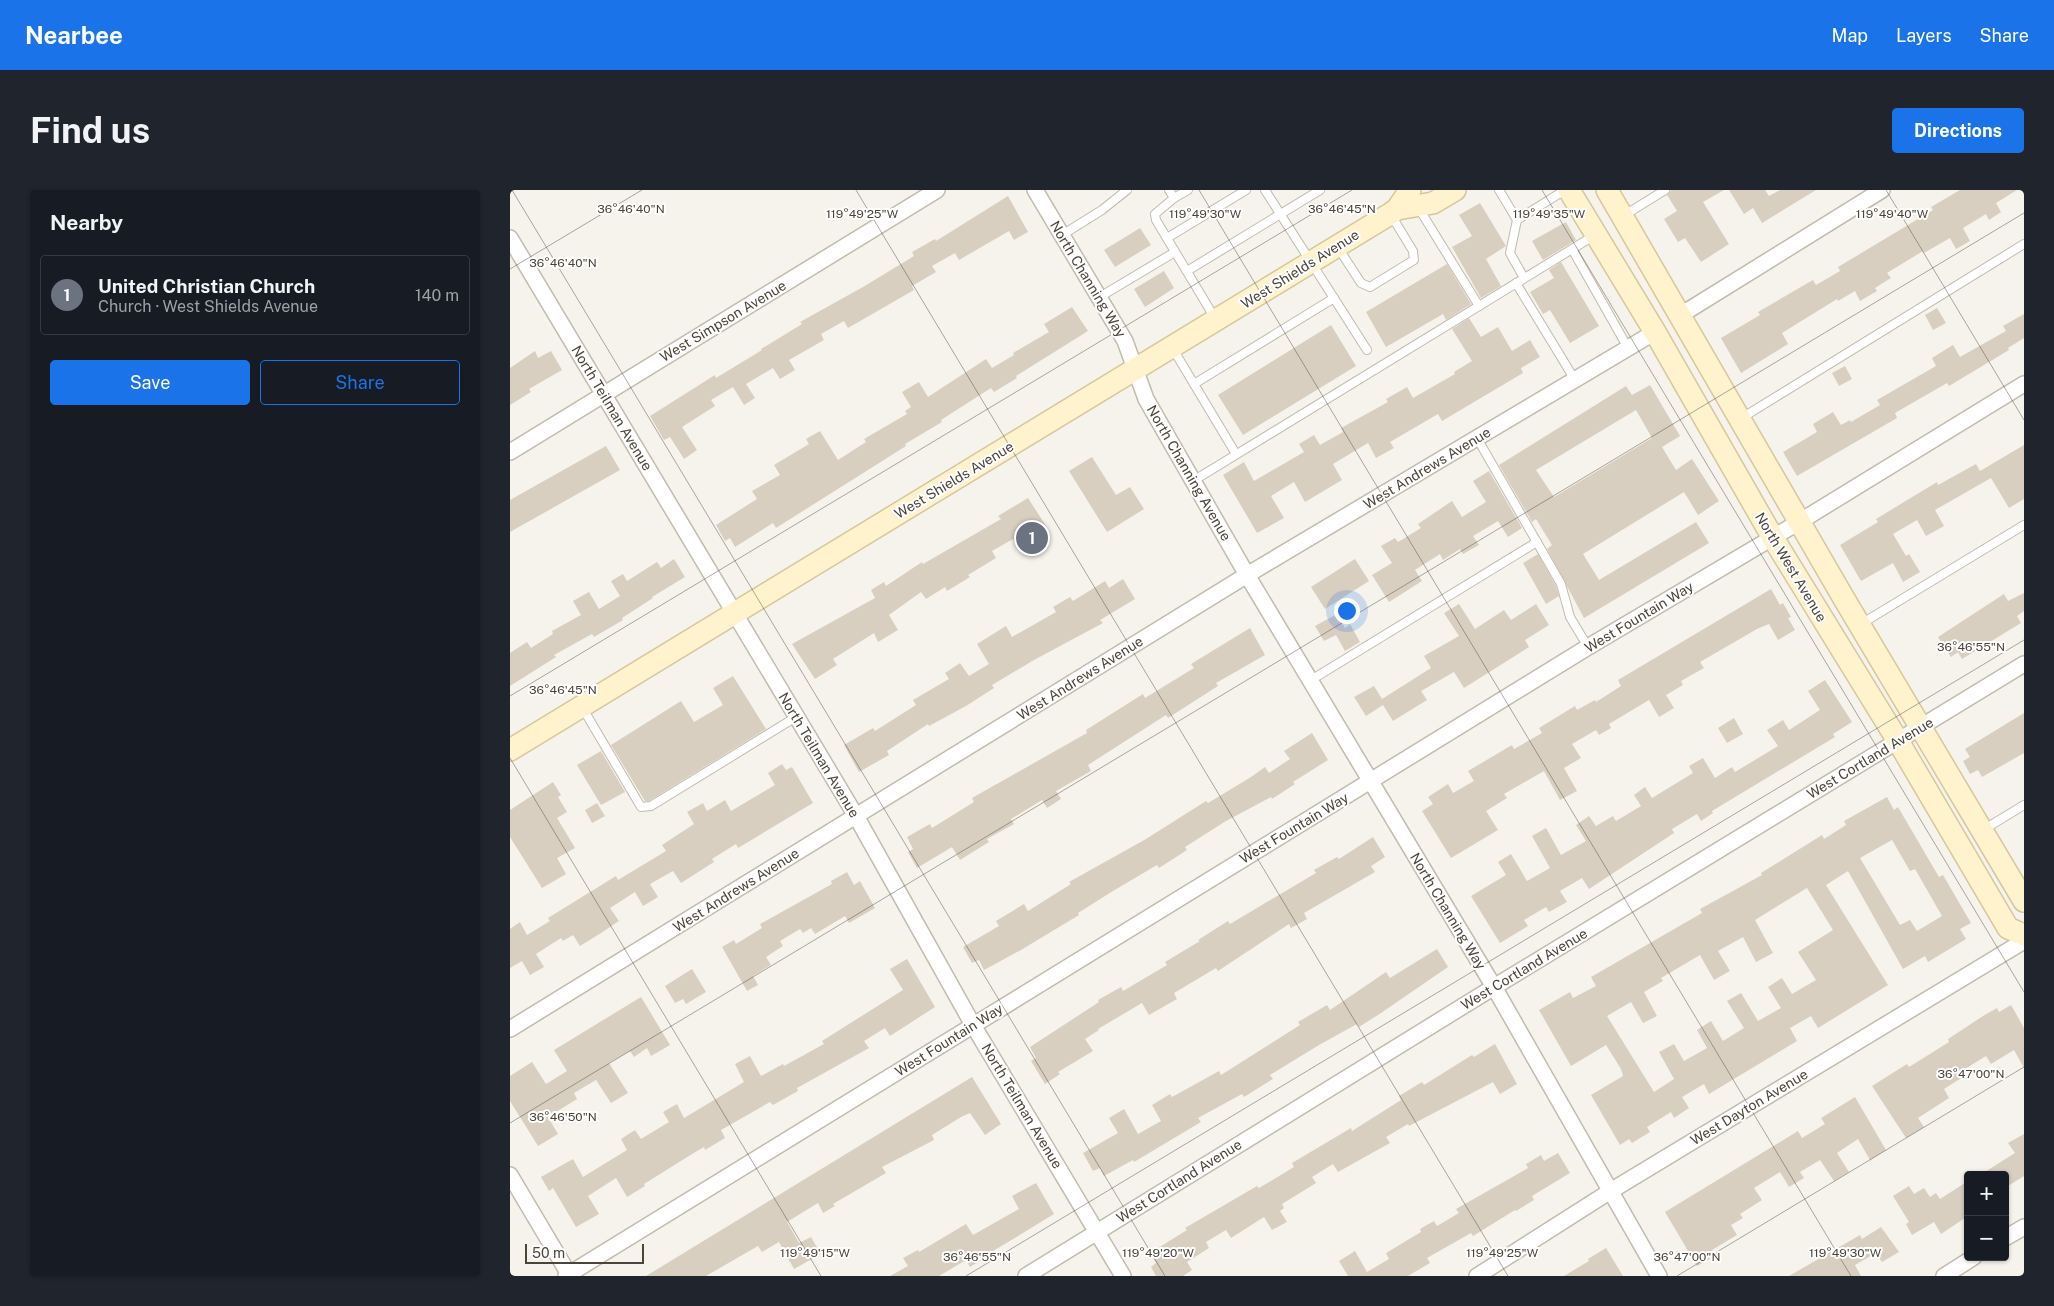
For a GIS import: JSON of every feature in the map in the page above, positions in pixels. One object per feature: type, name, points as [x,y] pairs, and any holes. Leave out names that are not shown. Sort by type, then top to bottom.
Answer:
[{"type":"main road","name":"West Shields Avenue","points":[[510,750],[1136,370],[1403,205],[1433,203],[1455,190]]},
{"type":"main road","name":"North West Avenue","points":[[1569,190],[1655,332],[1772,538],[1898,741],[2008,928],[2024,935]]},
{"type":"main road","name":"North West Avenue","points":[[1607,190],[1799,522],[2024,901]]},
{"type":"street","name":"West Simpson Avenue","points":[[510,452],[937,190]]},
{"type":"street","name":"North Channing Way","points":[[1035,190],[1124,341],[1136,370]]},
{"type":"street","points":[[1679,316],[1882,190]]},
{"type":"street","name":"North Teilman Avenue","points":[[510,238],[733,614],[856,816],[974,1025],[1123,1276]]},
{"type":"street","name":"West Andrews Avenue","points":[[510,1030],[1246,575],[1655,332]]},
{"type":"street","name":"North Channing Avenue","points":[[1136,370],[1146,399],[1246,575]]},
{"type":"street","name":"West Fountain Way","points":[[569,1275],[1588,647],[1799,522],[2024,384]]},
{"type":"street","name":"North Channing Way","points":[[1246,575],[1311,680],[1494,987],[1658,1276]]},
{"type":"street","name":"West Cortland Avenue","points":[[1026,1276],[1494,987],[2024,664]]},
{"type":"street","name":"West Dayton Avenue","points":[[1477,1276],[1610,1192],[2024,940]]},
{"type":"street","points":[[510,1175],[569,1275]]},
{"type":"street","points":[[2009,1236],[2024,1227]]},
{"type":"street","points":[[1944,1276],[1968,1261]]},
{"type":"lane","points":[[1062,235],[1102,210],[1127,190]]},
{"type":"lane","points":[[1169,190],[1174,198]]},
{"type":"lane","points":[[1188,190],[1174,198],[1155,214],[1175,252],[1216,320]]},
{"type":"lane","points":[[1167,238],[1246,190]]},
{"type":"lane","points":[[1265,190],[1367,350]]},
{"type":"lane","points":[[1187,271],[1320,190]]},
{"type":"lane","points":[[1499,190],[1517,220],[1510,253],[1524,278]]},
{"type":"lane","points":[[1517,220],[1565,190]]},
{"type":"lane","points":[[1623,216],[1665,190]]},
{"type":"lane","points":[[1337,246],[1361,283],[1370,287],[1414,260],[1403,205]]},
{"type":"lane","points":[[1403,205],[1479,306]]},
{"type":"lane","points":[[1193,481],[1596,234]]},
{"type":"lane","points":[[1740,419],[2024,244]]},
{"type":"lane","points":[[1572,249],[1628,348]]},
{"type":"lane","points":[[1098,298],[1175,252]]},
{"type":"lane","points":[[1516,283],[1575,380]]},
{"type":"lane","points":[[1194,384],[1334,298]]},
{"type":"lane","points":[[1172,347],[1236,454]]},
{"type":"lane","points":[[1477,438],[1561,584],[1570,617],[1588,647]]},
{"type":"lane","points":[[1860,625],[2024,525]]},
{"type":"lane","points":[[1311,680],[1538,542]]},
{"type":"lane","points":[[581,707],[641,806],[650,806],[796,717]]},
{"type":"lane","points":[[1981,831],[2024,805]]},
{"type":"building","points":[[1671,190],[1724,190],[1703,202],[1729,244],[1701,262],[1685,238],[1678,242],[1664,219],[1677,211],[1667,195]]},
{"type":"building","points":[[1729,190],[1765,190],[1769,196],[1780,190],[1816,190],[1762,223],[1753,208],[1744,214]]},
{"type":"building","points":[[1960,190],[2017,190],[1996,203],[2001,212],[1989,220],[1986,214],[1963,228],[1970,241],[1956,249],[1950,238],[1924,253],[1923,251],[1887,273],[1891,278],[1875,288],[1877,291],[1860,301],[1855,291],[1838,301],[1837,299],[1782,333],[1788,344],[1741,373],[1721,338],[1760,315],[1758,312],[1813,280],[1816,285],[1840,271],[1838,267],[1933,210],[1931,207]]},
{"type":"building","points":[[1008,196],[1028,232],[1014,240],[1009,231],[959,260],[955,253],[932,266],[936,272],[912,286],[914,290],[848,328],[844,321],[821,334],[824,340],[789,360],[795,370],[780,379],[773,368],[746,384],[755,398],[744,405],[733,387],[711,400],[715,406],[682,427],[697,450],[684,459],[670,437],[664,440],[650,416],[715,375],[716,378],[762,350],[802,324],[800,322],[914,256],[912,252],[935,239],[936,241]]},
{"type":"building","points":[[1480,203],[1506,246],[1486,259],[1501,286],[1481,298],[1452,247],[1472,236],[1459,215]]},
{"type":"building","points":[[1566,222],[1576,240],[1543,260],[1532,241]]},
{"type":"building","points":[[1140,228],[1151,245],[1115,267],[1104,250]]},
{"type":"building","points":[[1561,262],[1599,326],[1570,343],[1550,310],[1543,314],[1530,292],[1554,278],[1549,270]]},
{"type":"building","points":[[1447,264],[1471,304],[1446,320],[1443,314],[1386,347],[1366,312]]},
{"type":"building","points":[[1164,271],[1174,288],[1145,307],[1134,289]]},
{"type":"building","points":[[1072,307],[1088,331],[994,392],[991,388],[941,420],[942,422],[905,444],[906,446],[776,528],[773,523],[735,547],[730,538],[725,541],[716,525],[757,499],[752,491],[780,475],[774,465],[809,444],[806,439],[820,431],[838,460],[866,442],[864,439],[907,414],[905,411],[911,407],[902,392],[919,382],[928,397],[986,359],[992,368],[1049,332],[1044,324]]},
{"type":"building","points":[[1937,308],[1946,323],[1933,330],[1925,315]]},
{"type":"building","points":[[2024,314],[2024,338],[2008,348],[2009,350],[1949,386],[1947,383],[1895,413],[1897,418],[1797,476],[1783,452],[1817,432],[1813,424],[1833,412],[1841,425],[1850,420],[1851,422],[1880,405],[1877,400],[1936,366],[1932,358],[1953,345],[1960,357],[2006,331],[2003,326]]},
{"type":"building","points":[[1469,318],[1481,337],[1498,327],[1512,351],[1530,340],[1540,357],[1521,368],[1523,373],[1442,421],[1438,414],[1390,442],[1394,448],[1376,458],[1368,443],[1333,464],[1342,480],[1305,502],[1294,482],[1271,496],[1284,518],[1257,533],[1223,475],[1244,462],[1254,481],[1304,452],[1299,444],[1314,435],[1320,445],[1343,432],[1341,428],[1388,402],[1386,399],[1407,387],[1413,398],[1455,374],[1454,372],[1472,361],[1452,329]]},
{"type":"building","points":[[1331,325],[1356,366],[1243,435],[1218,395]]},
{"type":"building","points":[[535,351],[538,358],[551,351],[562,370],[529,389],[531,392],[510,405],[510,368]]},
{"type":"building","points":[[1845,366],[1852,379],[1839,386],[1832,373]]},
{"type":"building","points":[[1650,385],[1680,436],[1662,447],[1676,470],[1692,459],[1719,501],[1698,515],[1684,492],[1583,554],[1599,580],[1696,522],[1709,543],[1584,618],[1547,549],[1552,545],[1536,519],[1532,522],[1499,465],[1626,386],[1632,395]],"holes":[[[1636,410],[1652,438],[1554,497],[1536,470]]]},
{"type":"building","points":[[2024,445],[2024,499],[2009,508],[1991,478],[1935,510],[1944,526],[1926,536],[1917,520],[1893,534],[1906,556],[1909,554],[1920,572],[1903,582],[1893,563],[1861,581],[1840,545],[1878,522],[1876,519],[1937,482],[1938,485],[1976,464],[1980,471]]},
{"type":"building","points":[[606,446],[620,470],[510,532],[510,500]]},
{"type":"building","points":[[1092,457],[1116,495],[1130,487],[1144,509],[1107,532],[1069,471]]},
{"type":"building","points":[[1489,471],[1522,528],[1508,537],[1498,521],[1473,536],[1479,545],[1463,554],[1460,549],[1443,560],[1440,554],[1415,570],[1422,581],[1389,602],[1372,575],[1392,563],[1381,546],[1395,538],[1398,542],[1421,528],[1418,524],[1452,501],[1462,517],[1486,502],[1473,481]]},
{"type":"building","points":[[1028,498],[1046,526],[1016,544],[1013,539],[992,551],[996,558],[968,575],[970,577],[947,591],[945,587],[926,599],[921,592],[889,615],[898,630],[878,642],[874,633],[833,659],[837,665],[815,679],[792,644],[875,598],[871,590],[884,582],[886,586],[922,562],[923,564],[1001,519],[998,516]]},
{"type":"building","points":[[1538,554],[1556,586],[1559,596],[1546,604],[1523,563]]},
{"type":"building","points":[[674,559],[685,577],[652,597],[622,618],[623,620],[594,637],[592,634],[554,655],[556,657],[510,686],[510,653],[527,642],[531,648],[553,634],[552,631],[581,615],[573,601],[589,592],[599,609],[620,596],[611,581],[623,574],[627,581],[657,562],[661,568]]},
{"type":"building","points":[[1355,559],[1369,581],[1325,609],[1311,587]]},
{"type":"building","points":[[1123,579],[1135,599],[1100,620],[1103,623],[992,685],[994,688],[966,706],[929,726],[928,724],[887,751],[889,755],[859,772],[844,745],[873,728],[875,731],[916,705],[913,700],[949,679],[945,673],[960,663],[969,676],[989,664],[977,644],[1006,626],[1012,637],[1056,612],[1053,607],[1070,597],[1073,601],[1105,581],[1109,588]]},
{"type":"building","points":[[1771,589],[1780,605],[1783,603],[1791,617],[1788,618],[1795,630],[1778,640],[1769,624],[1757,629],[1700,662],[1704,668],[1681,681],[1683,685],[1666,695],[1674,708],[1659,717],[1649,700],[1609,724],[1611,728],[1599,735],[1596,730],[1572,744],[1581,758],[1564,768],[1577,791],[1560,800],[1544,771],[1504,794],[1507,798],[1486,811],[1498,830],[1451,858],[1422,811],[1433,804],[1428,797],[1448,784],[1453,793],[1474,781],[1468,771],[1512,745],[1514,749],[1542,733],[1539,728],[1575,706],[1577,710],[1595,700],[1596,702],[1621,686],[1618,680]]},
{"type":"building","points":[[2024,593],[2024,611],[2017,616],[2021,623],[1962,659],[1958,652],[1951,657],[1938,637],[2004,594],[2008,601]]},
{"type":"building","points":[[1459,604],[1475,629],[1504,610],[1511,620],[1536,604],[1549,625],[1525,640],[1529,647],[1464,688],[1454,672],[1421,691],[1427,700],[1393,721],[1383,705],[1366,716],[1354,697],[1374,686],[1382,699],[1431,668],[1424,656],[1459,636],[1444,613]]},
{"type":"building","points":[[1337,614],[1345,628],[1350,624],[1360,642],[1345,651],[1336,635],[1324,641],[1315,626]]},
{"type":"building","points":[[1250,628],[1265,655],[1216,683],[1218,686],[1168,718],[1166,715],[1088,765],[1091,771],[1056,791],[1061,799],[1047,808],[1042,800],[1011,819],[1014,824],[987,839],[989,842],[960,860],[952,847],[917,868],[908,852],[913,849],[907,837],[930,824],[932,828],[974,802],[972,798],[1087,733],[1086,730],[1143,694],[1145,698],[1194,668],[1191,664]]},
{"type":"building","points":[[733,676],[766,729],[649,801],[645,801],[611,745],[681,701],[694,722],[723,705],[713,688]]},
{"type":"building","points":[[1825,680],[1852,722],[1833,734],[1835,737],[1712,811],[1713,813],[1701,821],[1697,814],[1672,829],[1674,833],[1589,889],[1582,878],[1560,891],[1567,902],[1549,912],[1546,907],[1524,920],[1528,926],[1500,943],[1471,896],[1506,875],[1498,862],[1511,854],[1527,881],[1550,868],[1532,836],[1546,828],[1561,855],[1586,841],[1576,825],[1589,816],[1596,826],[1613,816],[1616,821],[1641,806],[1634,795],[1645,787],[1652,798],[1693,773],[1689,766],[1703,758],[1715,778],[1732,767],[1735,772],[1778,746],[1767,730],[1783,720],[1789,730],[1820,710],[1808,691]]},
{"type":"building","points":[[2024,713],[2024,753],[1982,777],[1978,770],[1970,774],[1963,761],[1970,757],[1965,749]]},
{"type":"building","points":[[1734,718],[1743,734],[1727,743],[1718,728]]},
{"type":"building","points":[[1312,733],[1328,760],[1293,782],[1295,784],[1272,799],[1271,797],[1226,821],[1185,847],[1187,850],[1159,868],[1157,865],[1113,891],[1078,913],[1079,915],[1021,950],[984,970],[979,960],[972,963],[963,947],[999,926],[996,921],[1024,904],[1028,911],[1071,884],[1069,882],[1146,839],[1206,801],[1208,803],[1265,767],[1269,773],[1290,759],[1284,751]]},
{"type":"building","points":[[601,751],[625,792],[601,805],[577,765]]},
{"type":"building","points":[[782,764],[786,770],[792,767],[813,803],[738,848],[736,844],[712,859],[714,862],[681,883],[673,871],[650,884],[658,897],[643,906],[635,892],[610,908],[619,921],[580,946],[573,935],[563,941],[561,938],[536,954],[544,967],[530,975],[522,961],[510,968],[510,929],[520,922],[527,935],[550,921],[548,918],[616,876],[618,880],[666,851],[662,845],[694,824],[687,812],[703,803],[707,811],[725,800],[731,811],[775,785],[768,773]]},
{"type":"building","points":[[553,782],[561,795],[558,797],[567,812],[557,818],[575,848],[557,858],[566,874],[542,888],[510,837],[510,810]]},
{"type":"building","points":[[1887,797],[1894,810],[1898,807],[1939,877],[1943,875],[1971,923],[1960,929],[1966,939],[1928,962],[1925,956],[1903,969],[1848,871],[1826,885],[1888,985],[1818,1028],[1811,1016],[1790,1028],[1797,1041],[1709,1094],[1704,1084],[1682,1097],[1689,1108],[1674,1118],[1671,1112],[1647,1127],[1650,1132],[1632,1143],[1629,1139],[1620,1145],[1591,1095],[1623,1076],[1621,1069],[1606,1045],[1571,1066],[1539,1010],[1570,992],[1573,998],[1596,986],[1591,977],[1702,913],[1700,909],[1762,875],[1761,873],[1822,835],[1824,839],[1846,825],[1844,821]],"holes":[[[1892,840],[1910,871],[1915,869],[1942,916],[1917,931],[1910,920],[1900,925],[1860,858]],[[1807,888],[1833,930],[1798,952],[1816,980],[1792,994],[1782,978],[1768,987],[1781,1008],[1758,1021],[1741,993],[1727,1001],[1744,1028],[1723,1041],[1711,1021],[1697,1030],[1707,1048],[1684,1061],[1674,1044],[1659,1052],[1674,1079],[1654,1092],[1607,1016],[1631,1002],[1643,1023],[1657,1016],[1644,992],[1663,981],[1661,978],[1700,955],[1714,980],[1730,971],[1718,951],[1743,937],[1756,962],[1773,953],[1755,920]]]},
{"type":"building","points":[[597,803],[605,816],[592,823],[585,810]]},
{"type":"building","points":[[1373,837],[1385,857],[1371,866],[1375,872],[1304,913],[1307,919],[1291,928],[1289,924],[1218,971],[1216,968],[1174,993],[1177,999],[1149,1015],[1142,1003],[1098,1029],[1085,1039],[1093,1051],[1058,1072],[1060,1074],[1045,1084],[1031,1061],[1036,1058],[1030,1047],[1099,1002],[1098,1000],[1121,987],[1123,991],[1167,965],[1165,962],[1228,921],[1230,924],[1316,873],[1314,870],[1337,857],[1339,859]]},
{"type":"building","points":[[847,872],[854,885],[860,881],[875,908],[849,923],[845,916],[815,934],[811,928],[803,933],[800,929],[780,941],[783,946],[766,957],[771,965],[753,976],[758,985],[747,991],[722,947],[734,940],[736,944],[762,928],[760,924],[832,884],[831,881]]},
{"type":"building","points":[[1437,949],[1448,967],[1381,1013],[1359,1027],[1357,1024],[1319,1045],[1270,1075],[1273,1079],[1244,1097],[1242,1094],[1198,1118],[1201,1122],[1134,1162],[1133,1160],[1104,1176],[1100,1168],[1093,1171],[1083,1153],[1118,1133],[1109,1118],[1124,1109],[1138,1134],[1161,1121],[1152,1105],[1170,1094],[1172,1097],[1219,1071],[1221,1075],[1300,1025],[1298,1022],[1327,1005],[1330,1010],[1386,972],[1390,978]]},
{"type":"building","points":[[907,959],[935,1007],[890,1036],[885,1028],[864,1041],[869,1048],[797,1088],[798,1091],[773,1105],[770,1102],[721,1130],[725,1138],[705,1150],[704,1147],[697,1151],[644,1184],[645,1186],[627,1197],[616,1178],[588,1196],[599,1214],[576,1227],[553,1188],[549,1191],[541,1177],[573,1159],[583,1177],[627,1150],[621,1139],[635,1130],[641,1139],[669,1122],[663,1112],[677,1104],[684,1118],[744,1082],[735,1064],[750,1056],[761,1076],[783,1064],[784,1066],[824,1044],[822,1041],[903,990],[890,969]]},
{"type":"building","points":[[692,969],[706,992],[686,1004],[683,999],[675,1003],[665,986]]},
{"type":"building","points":[[641,997],[670,1045],[651,1056],[647,1048],[634,1057],[630,1051],[609,1063],[628,1093],[611,1103],[596,1080],[574,1093],[577,1099],[548,1117],[558,1134],[538,1146],[510,1101],[510,1076],[532,1062],[546,1084],[567,1071],[554,1050]]},
{"type":"building","points":[[2011,1005],[2024,1028],[2024,1068],[2014,1050],[1991,1064],[1986,1056],[1960,1072],[1963,1077],[1944,1089],[1949,1098],[1918,1118],[1924,1127],[1906,1138],[1872,1086],[1907,1064],[1909,1067],[1949,1042],[1948,1039],[1983,1016],[1997,1008],[1999,1012]]},
{"type":"building","points":[[1495,1044],[1517,1084],[1500,1094],[1493,1082],[1409,1126],[1408,1124],[1386,1137],[1390,1143],[1338,1172],[1333,1164],[1312,1177],[1316,1183],[1282,1204],[1284,1208],[1280,1211],[1287,1222],[1272,1230],[1264,1217],[1231,1238],[1226,1230],[1206,1242],[1209,1248],[1187,1262],[1192,1270],[1183,1276],[1156,1276],[1151,1267],[1156,1263],[1150,1253],[1187,1230],[1185,1228],[1294,1167],[1292,1163],[1351,1128],[1352,1131],[1401,1100],[1399,1096],[1422,1082],[1424,1085],[1472,1055],[1474,1057]]},
{"type":"building","points":[[972,1077],[1001,1124],[985,1135],[970,1113],[961,1117],[932,1135],[934,1140],[882,1167],[886,1173],[833,1204],[835,1206],[823,1213],[818,1203],[787,1222],[799,1243],[811,1237],[821,1254],[794,1269],[779,1242],[762,1252],[758,1246],[706,1276],[646,1276]]},
{"type":"building","points":[[1855,1097],[1886,1150],[1870,1160],[1858,1139],[1837,1153],[1849,1172],[1834,1181],[1820,1160],[1800,1172],[1804,1178],[1789,1187],[1780,1172],[1754,1188],[1762,1200],[1740,1214],[1743,1218],[1731,1225],[1737,1235],[1712,1250],[1715,1256],[1697,1266],[1665,1212],[1798,1131],[1802,1138],[1825,1124],[1821,1118]]},
{"type":"building","points":[[2024,1134],[2024,1176],[2009,1185],[2009,1171],[1986,1171],[2015,1153],[2008,1143]]},
{"type":"building","points":[[1558,1153],[1570,1173],[1532,1196],[1534,1200],[1516,1211],[1473,1236],[1471,1233],[1427,1258],[1430,1263],[1408,1276],[1348,1276],[1339,1261],[1355,1251],[1367,1272],[1389,1259],[1386,1253],[1421,1232],[1420,1229],[1434,1221],[1437,1226],[1459,1213],[1456,1209],[1528,1168],[1526,1164],[1541,1155],[1544,1161]]},
{"type":"building","points":[[1036,1183],[1054,1214],[970,1267],[966,1260],[939,1276],[890,1276],[908,1266],[903,1258],[918,1250],[919,1252],[966,1224],[973,1235],[1019,1209],[1012,1196]]},
{"type":"building","points":[[1964,1184],[1964,1219],[1941,1234],[1934,1222],[1912,1235],[1906,1224],[1909,1222],[1893,1196],[1909,1186],[1914,1194],[1924,1188],[1930,1197],[1936,1193],[1940,1199]]},
{"type":"building","points":[[1881,1227],[1899,1252],[1882,1262],[1876,1253],[1855,1265],[1861,1276],[1789,1276],[1860,1235],[1862,1239]]},
{"type":"building","points":[[1606,1248],[1623,1276],[1564,1276],[1589,1261],[1588,1259]]},
{"type":"place","name":"United Christian Church","points":[[1032,538]]}]
